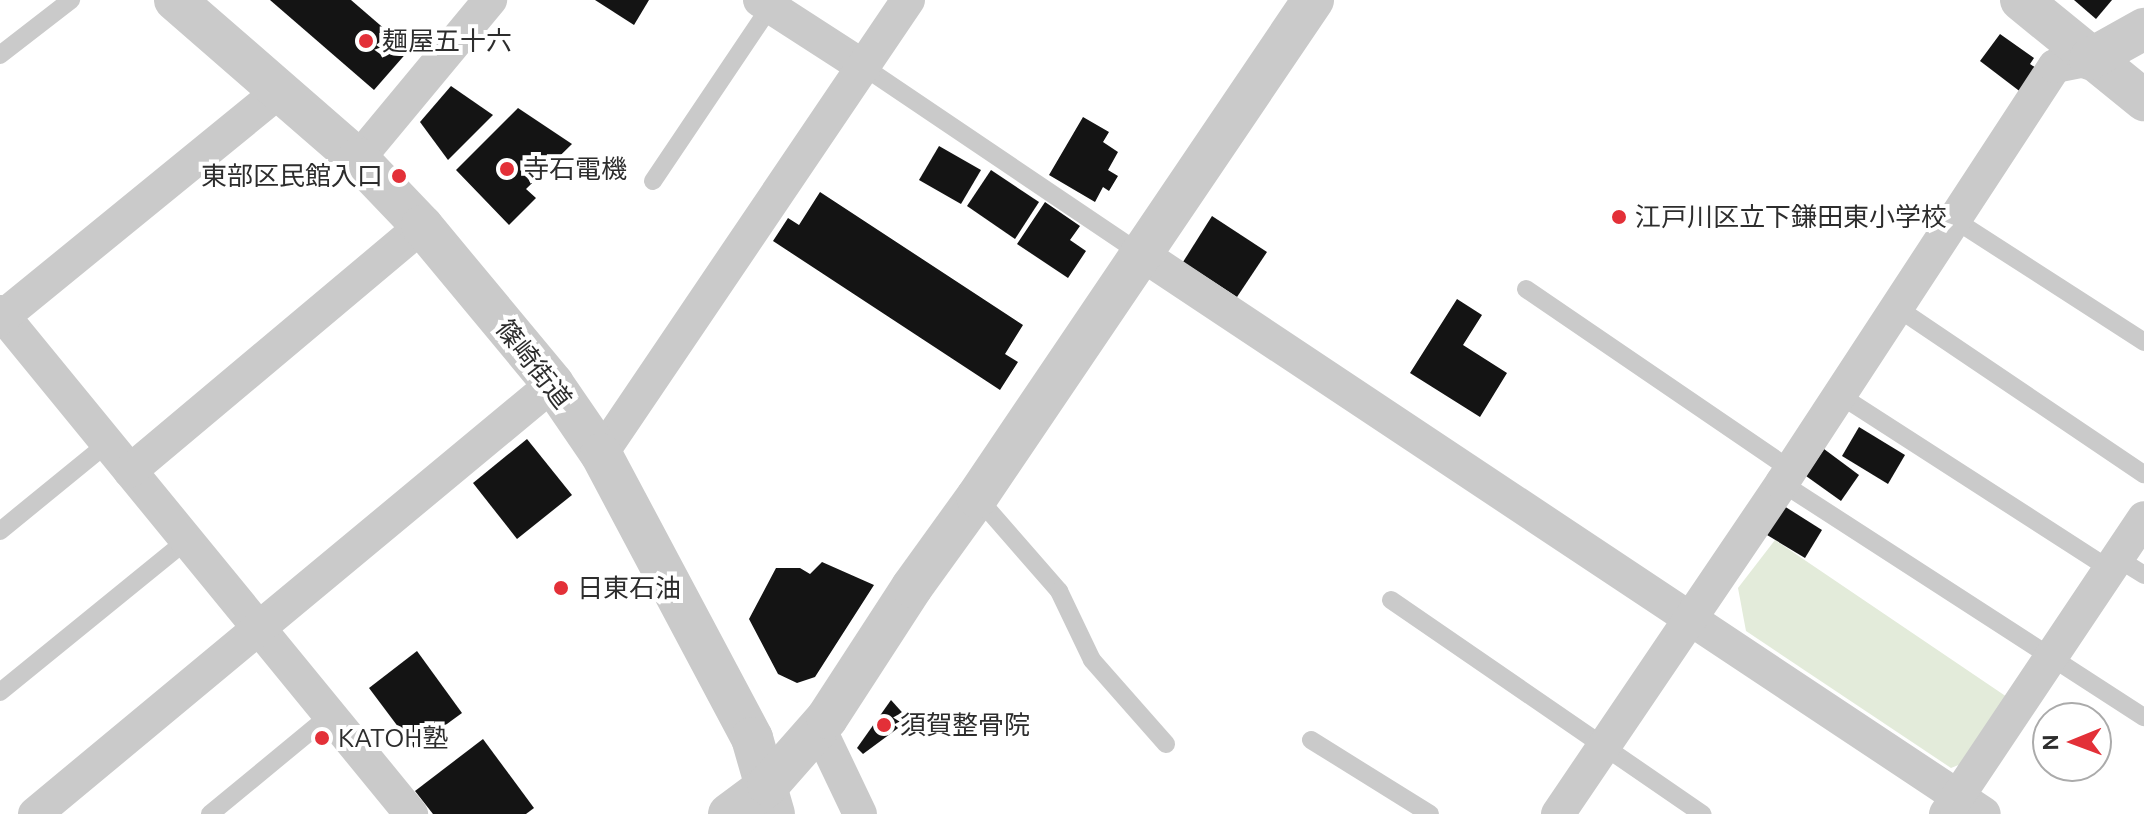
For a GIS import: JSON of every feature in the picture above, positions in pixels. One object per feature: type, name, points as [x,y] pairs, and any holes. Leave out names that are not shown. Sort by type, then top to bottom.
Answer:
[{"type":"street","name":"篠崎街道","points":[[175,0],[358,159],[422,226],[553,384],[601,454],[752,738],[771,799]]},
{"type":"street","points":[[358,159],[490,0]]},
{"type":"street","points":[[601,454],[908,0]]},
{"type":"street","points":[[729,814],[771,799],[1313,0]]},
{"type":"street","points":[[2021,0],[2144,100]]},
{"type":"street","points":[[765,3],[864,67]]},
{"type":"street","points":[[1558,814],[1691,619],[2055,66],[2090,59],[2144,29]]},
{"type":"street","points":[[278,92],[1,316],[330,715],[398,809]]},
{"type":"street","points":[[130,471],[422,226]]},
{"type":"street","points":[[1140,253],[1691,619],[1962,808],[2051,656],[2124,567],[2144,518]]},
{"type":"street","points":[[35,814],[553,384]]},
{"type":"street","points":[[819,728],[860,814]]},
{"type":"lane","points":[[0,55],[71,0]]},
{"type":"lane","points":[[653,181],[765,3]]},
{"type":"lane","points":[[864,67],[1140,253]]},
{"type":"lane","points":[[1955,220],[2144,342]]},
{"type":"lane","points":[[1526,289],[1786,476],[2144,717]]},
{"type":"lane","points":[[1896,307],[2144,474]]},
{"type":"lane","points":[[1838,394],[2124,567]]},
{"type":"lane","points":[[0,531],[108,443]]},
{"type":"lane","points":[[977,497],[1059,591],[1092,660],[1166,744]]},
{"type":"lane","points":[[0,692],[187,540]]},
{"type":"lane","points":[[1391,600],[1702,814]]},
{"type":"lane","points":[[210,814],[330,715]]},
{"type":"lane","points":[[1311,740],[1430,814]]},
{"type":"green space","points":[[1775,540],[2007,697],[1961,764],[1951,768],[1746,631],[1738,588]]},
{"type":"building","points":[[270,0],[351,0],[409,50],[374,90]]},
{"type":"building","points":[[595,0],[649,0],[634,25]]},
{"type":"building","points":[[2074,0],[2112,0],[2096,19]]},
{"type":"building","points":[[2000,34],[2034,58],[2030,64],[2039,70],[2022,93],[1980,61]]},
{"type":"building","points":[[451,86],[493,115],[448,160],[420,122]]},
{"type":"building","points":[[518,108],[572,144],[526,189],[536,198],[509,225],[456,170]]},
{"type":"building","points":[[1083,117],[1109,132],[1103,142],[1118,152],[1108,170],[1118,176],[1109,191],[1103,187],[1095,202],[1049,175]]},
{"type":"building","points":[[939,146],[981,170],[961,204],[919,180]]},
{"type":"building","points":[[991,170],[1039,202],[1015,239],[967,206]]},
{"type":"building","points":[[820,192],[1023,325],[1005,354],[1018,362],[1000,390],[773,241],[788,218],[799,225]]},
{"type":"building","points":[[1045,202],[1080,226],[1070,240],[1086,251],[1068,278],[1017,244]]},
{"type":"building","points":[[1212,216],[1267,252],[1237,297],[1183,262]]},
{"type":"building","points":[[1457,299],[1482,315],[1463,345],[1507,373],[1480,417],[1410,373]]},
{"type":"building","points":[[1859,427],[1905,455],[1888,484],[1842,456]]},
{"type":"building","points":[[527,439],[572,495],[517,539],[473,483]]},
{"type":"building","points":[[1824,449],[1859,475],[1841,501],[1806,476]]},
{"type":"building","points":[[1784,506],[1822,530],[1805,558],[1767,535]]},
{"type":"building","points":[[822,562],[874,585],[815,677],[797,683],[778,674],[749,619],[776,568],[800,568],[810,574]]},
{"type":"building","points":[[417,651],[462,713],[414,748],[369,688]]},
{"type":"building","points":[[891,700],[909,720],[863,754],[857,748]]},
{"type":"building","points":[[483,739],[534,808],[526,814],[433,814],[415,791]]},
{"type":"place","name":"麺屋五十六","points":[[366,41]]},
{"type":"place","name":"寺石電機","points":[[507,169]]},
{"type":"place","name":"東部区民館入口","points":[[399,176]]},
{"type":"place","name":"江戸川区立下鎌田東小学校","points":[[1619,217]]},
{"type":"place","name":"日東石油","points":[[561,588]]},
{"type":"place","name":"須賀整骨院","points":[[884,725]]},
{"type":"place","name":"KATOH塾","points":[[322,738]]}]
